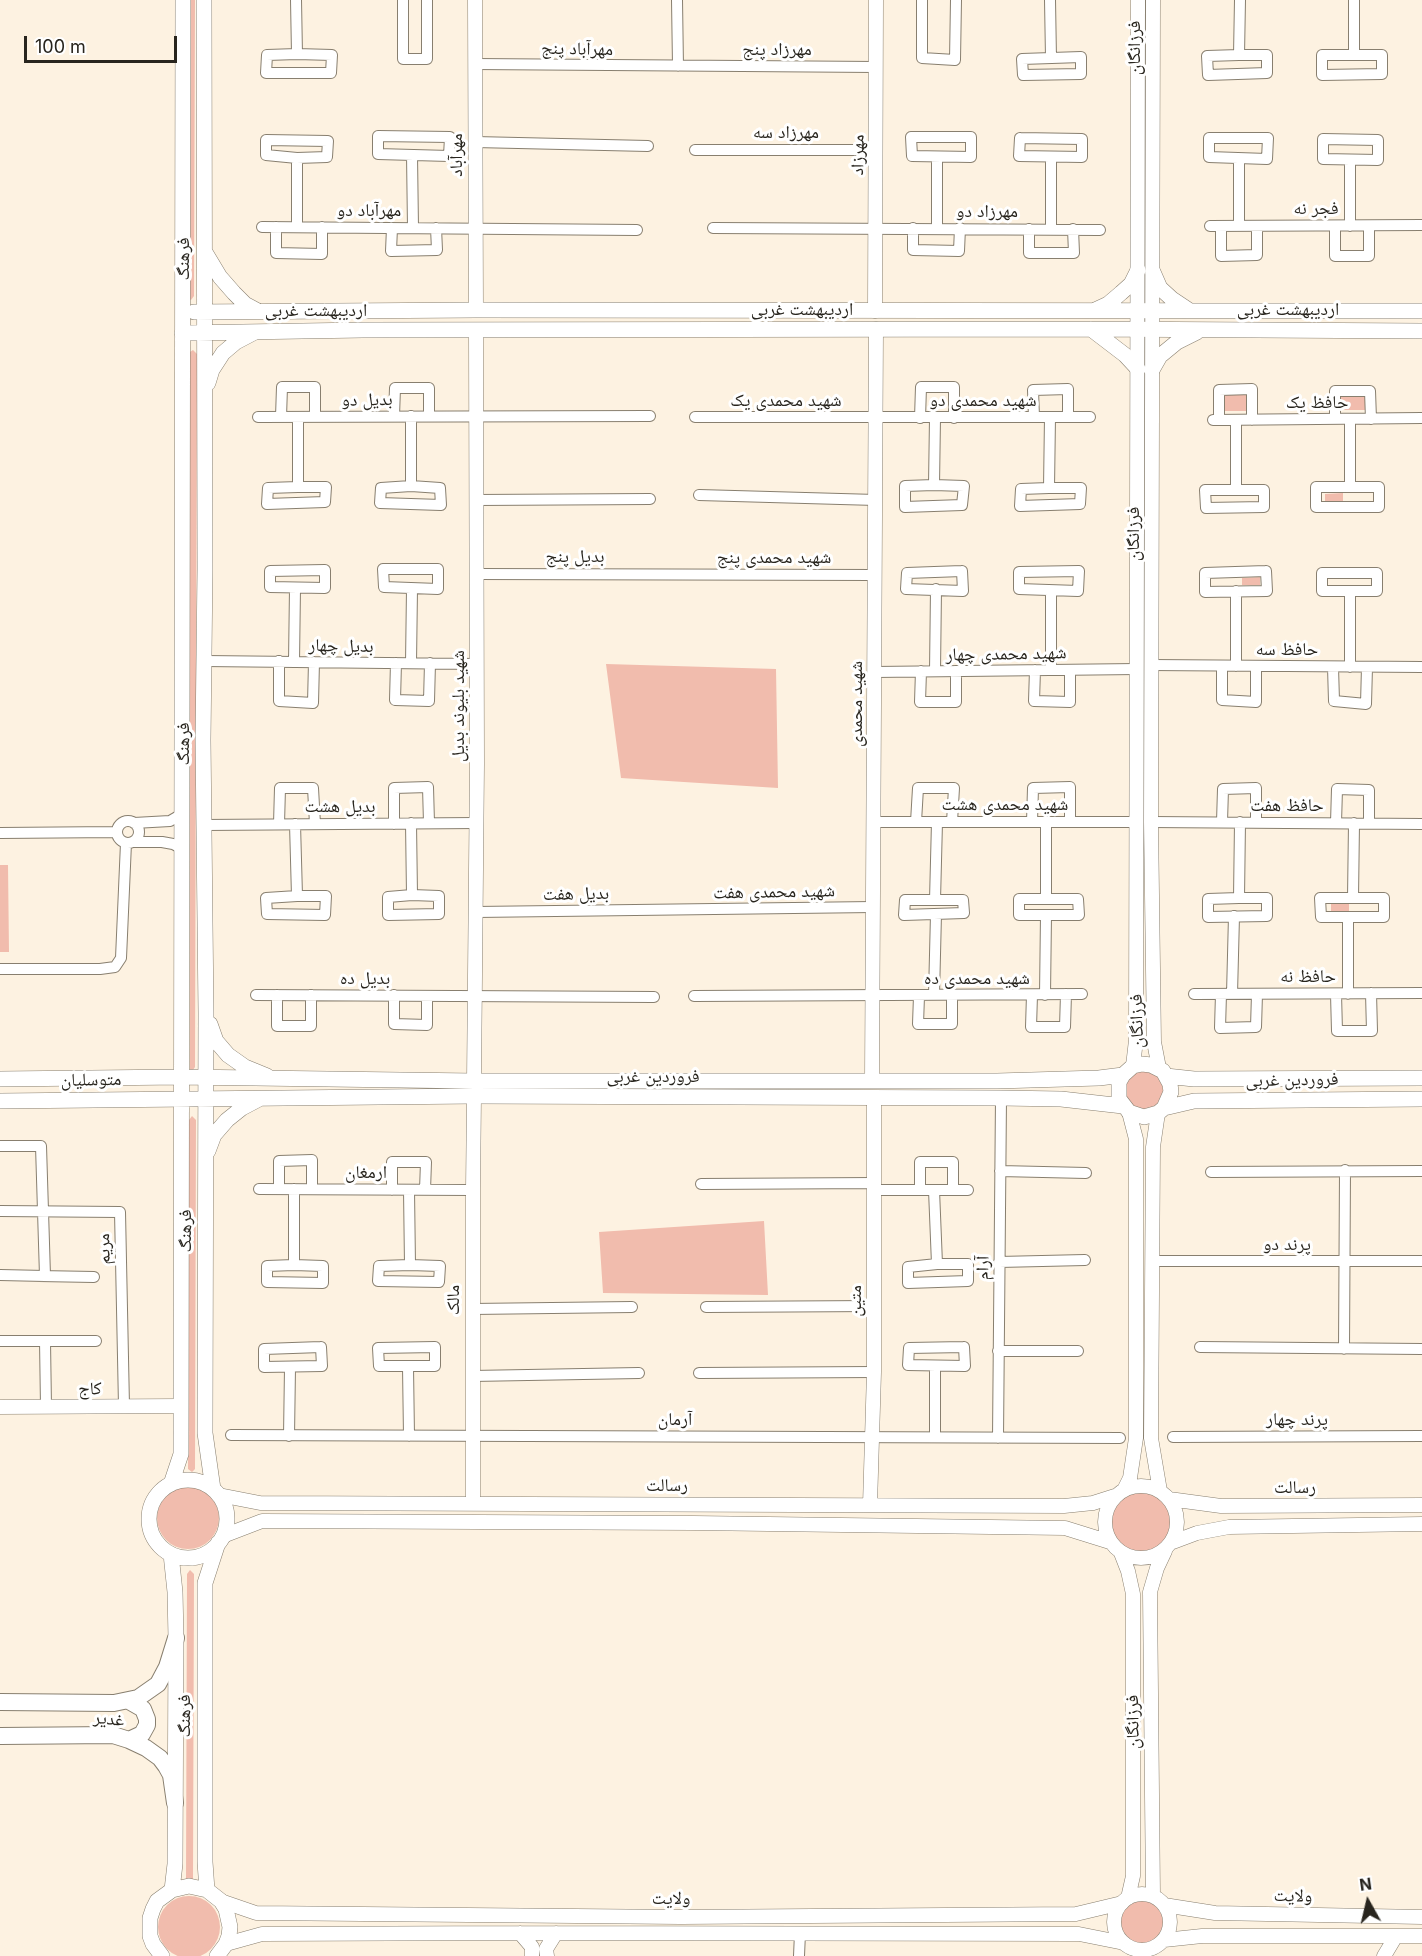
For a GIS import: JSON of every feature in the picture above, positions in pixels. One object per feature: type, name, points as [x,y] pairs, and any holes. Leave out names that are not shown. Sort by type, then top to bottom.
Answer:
[{"type":"main road","name":"فرهنگ","points":[[171,1484],[181,1454],[183,0]]},
{"type":"main road","name":"فرهنگ","points":[[204,0],[206,1433],[216,1492]]},
{"type":"main road","points":[[204,250],[211,264],[234,293],[245,304],[258,311]]},
{"type":"main road","points":[[1093,311],[1108,304],[1145,271],[1172,299],[1190,311]]},
{"type":"main road","points":[[676,311],[677,330]]},
{"type":"main road","name":"اردیبهشت غربی","points":[[182,312],[1422,311]]},
{"type":"main road","name":"اردیبهشت غربی","points":[[182,333],[1091,328],[1422,331]]},
{"type":"main road","points":[[1091,328],[1145,370],[1177,342],[1201,330]]},
{"type":"main road","points":[[205,391],[212,370],[223,353],[236,342],[257,331]]},
{"type":"main road","points":[[206,1013],[216,1041],[228,1054],[245,1066],[273,1079]]},
{"type":"main road","points":[[1142,1064],[1162,1072],[1171,1092],[1161,1110],[1144,1117],[1126,1109],[1118,1090],[1128,1070],[1142,1064]]},
{"type":"main road","name":"فروردین غربی","points":[[182,1098],[260,1098],[474,1089],[872,1080],[997,1081],[1099,1078],[1128,1070]]},
{"type":"main road","name":"فروردین غربی","points":[[1162,1072],[1194,1079],[1422,1078]]},
{"type":"main road","name":"فروردین غربی","points":[[182,1077],[474,1089],[874,1098],[1061,1099],[1126,1109]]},
{"type":"main road","name":"متوسلیان","points":[[0,1080],[182,1077]]},
{"type":"main road","points":[[26,1080],[28,1101]]},
{"type":"main road","name":"متوسلیان","points":[[0,1101],[182,1098]]},
{"type":"main road","points":[[205,1159],[214,1136],[227,1120],[260,1098]]},
{"type":"main road","name":"فروردین غربی","points":[[1161,1110],[1194,1101],[1422,1099]]},
{"type":"main road","points":[[188,1480],[197,1481],[216,1492],[226,1510],[227,1519],[220,1540],[205,1554],[196,1557],[179,1557],[157,1543],[150,1528],[149,1519],[153,1502],[164,1489],[171,1484],[188,1480]]},
{"type":"main road","name":"فرهنگ","points":[[207,1890],[204,1862],[205,1583],[220,1540]]},
{"type":"main road","name":"فرهنگ","points":[[171,1554],[176,1638],[175,1863],[172,1890]]},
{"type":"main road","name":"غدیر","points":[[0,1702],[114,1703],[144,1696],[158,1684],[167,1667],[176,1638]]},
{"type":"main road","points":[[129,1701],[143,1708],[147,1725],[142,1734],[129,1740]]},
{"type":"main road","name":"غدیر","points":[[0,1736],[113,1735],[129,1740],[154,1753],[166,1766],[171,1775],[175,1803]]},
{"type":"main road","points":[[162,1956],[150,1936],[150,1917],[158,1901],[172,1890],[189,1886],[207,1890],[221,1901],[229,1917],[229,1936],[221,1950]]},
{"type":"street","points":[[296,0],[297,54]]},
{"type":"street","points":[[403,0],[403,59],[427,59],[427,0]]},
{"type":"street","name":"مهرآباد","points":[[475,0],[476,310]]},
{"type":"street","points":[[677,0],[678,66]]},
{"type":"street","name":"مهرزاد","points":[[875,312],[876,0]]},
{"type":"street","points":[[922,0],[922,58],[955,60],[956,0]]},
{"type":"street","points":[[1050,0],[1051,58]]},
{"type":"street","name":"فرزانگان","points":[[1128,1070],[1136,1052],[1151,665],[1138,0]]},
{"type":"street","name":"فرزانگان","points":[[1145,271],[1153,0]]},
{"type":"street","points":[[1239,0],[1239,55]]},
{"type":"street","points":[[1354,0],[1354,55]]},
{"type":"street","points":[[297,54],[332,56],[331,73],[266,73],[267,55],[297,54]]},
{"type":"street","points":[[1267,54],[1267,73],[1208,75],[1208,56],[1239,55],[1267,54]]},
{"type":"street","points":[[1322,55],[1354,55],[1382,55],[1383,75],[1322,75],[1322,55]]},
{"type":"street","points":[[1081,57],[1081,74],[1023,75],[1022,59],[1051,58],[1081,57]]},
{"type":"street","name":"مهرآباد پنج","points":[[475,64],[678,66]]},
{"type":"street","name":"مهرزاد پنج","points":[[678,66],[876,67]]},
{"type":"street","points":[[378,136],[450,137],[449,156],[412,155],[378,154],[378,136]]},
{"type":"street","points":[[911,137],[971,137],[971,157],[938,157],[912,156],[911,137]]},
{"type":"street","points":[[1020,138],[1082,139],[1082,157],[1051,157],[1019,156],[1020,138]]},
{"type":"street","points":[[1209,138],[1268,138],[1268,159],[1239,159],[1209,157],[1209,138]]},
{"type":"street","points":[[1323,139],[1378,140],[1378,160],[1350,160],[1323,159],[1323,139]]},
{"type":"street","points":[[266,140],[328,141],[327,157],[297,158],[266,155],[266,140]]},
{"type":"street","points":[[475,142],[648,146]]},
{"type":"street","name":"مهرزاد سه","points":[[696,150],[877,150]]},
{"type":"street","points":[[412,155],[413,228]]},
{"type":"street","points":[[937,228],[938,157]]},
{"type":"street","points":[[1051,157],[1051,229]]},
{"type":"street","points":[[297,158],[297,227]]},
{"type":"street","points":[[1239,159],[1239,226]]},
{"type":"street","points":[[1350,160],[1350,226]]},
{"type":"street","name":"فجر نه","points":[[1257,226],[1257,255],[1221,256],[1215,226],[1422,225]]},
{"type":"street","name":"مهرآباد دو","points":[[262,226],[637,230]]},
{"type":"street","points":[[1335,226],[1335,256],[1370,256],[1369,226]]},
{"type":"street","points":[[276,227],[276,253],[322,254],[322,227]]},
{"type":"street","points":[[392,228],[391,251],[437,250],[436,228]]},
{"type":"street","name":"مهرزاد دو","points":[[713,228],[1100,230]]},
{"type":"street","points":[[913,228],[913,250],[959,251],[960,228]]},
{"type":"street","points":[[1029,229],[1029,254],[1074,253],[1073,229]]},
{"type":"street","name":"شهید محمدی","points":[[872,1080],[876,329]]},
{"type":"street","name":"شهید بلیوند بدیل","points":[[474,1089],[477,823],[476,331]]},
{"type":"street","name":"فرزانگان","points":[[1145,370],[1137,669],[1154,1042],[1162,1072]]},
{"type":"street","points":[[281,417],[282,387],[315,387],[315,417]]},
{"type":"street","points":[[920,418],[921,387],[954,387],[954,418]]},
{"type":"street","points":[[394,416],[395,388],[429,388],[429,415]]},
{"type":"street","points":[[1034,417],[1033,390],[1068,389],[1068,417]]},
{"type":"street","name":"حافظ یک","points":[[1252,420],[1252,389],[1219,390],[1216,420],[1252,420],[1335,419],[1371,419],[1422,418]]},
{"type":"street","points":[[1335,419],[1335,391],[1370,391],[1371,419]]},
{"type":"street","points":[[411,416],[411,486]]},
{"type":"street","name":"بدیل دو","points":[[258,417],[650,416]]},
{"type":"street","points":[[298,417],[298,487]]},
{"type":"street","name":"شهید محمدی یک","points":[[695,417],[877,418]]},
{"type":"street","points":[[1049,488],[1050,417]]},
{"type":"street","name":"شهید محمدی دو","points":[[877,418],[1090,417]]},
{"type":"street","points":[[934,418],[934,485]]},
{"type":"street","points":[[1350,419],[1350,487]]},
{"type":"street","points":[[1236,420],[1236,490]]},
{"type":"street","points":[[934,485],[964,486],[962,505],[905,507],[905,486],[934,485]]},
{"type":"street","points":[[411,486],[440,488],[441,505],[380,504],[381,488],[411,486]]},
{"type":"street","points":[[298,487],[326,487],[325,502],[267,504],[268,488],[298,487]]},
{"type":"street","points":[[1316,487],[1350,487],[1379,487],[1379,507],[1316,507],[1316,487]]},
{"type":"street","points":[[1049,488],[1081,488],[1080,504],[1020,506],[1021,489],[1049,488]]},
{"type":"street","points":[[1205,490],[1236,490],[1264,490],[1264,507],[1206,508],[1205,490]]},
{"type":"street","points":[[699,495],[876,500]]},
{"type":"street","points":[[476,500],[650,499]]},
{"type":"street","points":[[383,569],[438,569],[438,589],[411,589],[384,587],[383,569]]},
{"type":"street","points":[[325,570],[325,588],[295,588],[270,587],[270,571],[325,570]]},
{"type":"street","points":[[962,572],[963,591],[936,589],[906,589],[908,573],[962,572]]},
{"type":"street","points":[[1019,572],[1078,572],[1078,591],[1051,591],[1019,589],[1019,572]]},
{"type":"street","points":[[1266,572],[1267,591],[1236,591],[1205,592],[1204,573],[1266,572]]},
{"type":"street","points":[[1322,573],[1377,573],[1377,591],[1350,591],[1322,591],[1322,573]]},
{"type":"street","name":"بدیل پنج","points":[[476,574],[673,574]]},
{"type":"street","name":"شهید محمدی پنج","points":[[673,574],[876,575]]},
{"type":"street","points":[[294,662],[295,588]]},
{"type":"street","points":[[411,589],[411,663]]},
{"type":"street","points":[[935,671],[936,589]]},
{"type":"street","points":[[1051,591],[1051,670]]},
{"type":"street","points":[[1236,591],[1236,666]]},
{"type":"street","points":[[1350,591],[1350,667]]},
{"type":"street","name":"بدیل چهار","points":[[205,662],[477,664]]},
{"type":"street","points":[[279,662],[279,702],[313,703],[314,662]]},
{"type":"street","points":[[396,663],[395,700],[429,701],[430,663]]},
{"type":"street","name":"حافظ سه","points":[[1151,665],[1422,668]]},
{"type":"street","points":[[1222,666],[1222,700],[1256,702],[1256,666]]},
{"type":"street","points":[[1333,667],[1334,701],[1366,704],[1367,667]]},
{"type":"street","name":"شهید محمدی چهار","points":[[875,672],[1137,669]]},
{"type":"street","points":[[1035,670],[1034,701],[1070,702],[1070,670]]},
{"type":"street","points":[[921,671],[920,702],[956,702],[956,671]]},
{"type":"street","points":[[394,824],[394,788],[428,787],[429,823]]},
{"type":"street","points":[[1032,822],[1033,788],[1070,787],[1070,822]]},
{"type":"street","points":[[279,824],[280,788],[313,788],[315,824]]},
{"type":"street","points":[[916,822],[918,788],[954,788],[952,822]]},
{"type":"street","points":[[1222,822],[1223,789],[1256,788],[1256,823]]},
{"type":"street","points":[[1336,823],[1337,789],[1369,790],[1369,824]]},
{"type":"street","points":[[182,814],[170,821],[134,823],[124,821],[118,826],[116,832],[120,840],[130,843],[162,842],[182,849]]},
{"type":"street","name":"شهید محمدی هشت","points":[[874,822],[1144,822]]},
{"type":"street","points":[[935,900],[937,822]]},
{"type":"street","points":[[1046,822],[1046,899]]},
{"type":"street","name":"حافظ هفت","points":[[1144,822],[1422,824]]},
{"type":"street","points":[[1239,898],[1240,822]]},
{"type":"street","points":[[0,969],[115,967],[121,958],[130,843],[139,833],[134,823]]},
{"type":"street","points":[[411,823],[412,895]]},
{"type":"street","name":"بدیل هشت","points":[[204,825],[477,823]]},
{"type":"street","points":[[1353,898],[1354,823]]},
{"type":"street","points":[[295,824],[297,896]]},
{"type":"street","points":[[0,833],[116,832]]},
{"type":"street","points":[[412,895],[439,896],[439,914],[388,915],[388,897],[412,895]]},
{"type":"street","points":[[297,896],[326,896],[325,915],[267,914],[266,898],[297,896]]},
{"type":"street","points":[[1239,898],[1267,898],[1267,916],[1208,917],[1208,899],[1239,898]]},
{"type":"street","points":[[1320,898],[1353,898],[1384,898],[1384,917],[1320,917],[1320,898]]},
{"type":"street","points":[[1018,899],[1046,899],[1078,899],[1078,915],[1017,914],[1018,899]]},
{"type":"street","points":[[905,900],[935,900],[964,901],[963,914],[904,914],[905,900]]},
{"type":"street","name":"شهید محمدی هفت","points":[[676,910],[873,907]]},
{"type":"street","name":"بدیل هفت","points":[[476,912],[676,910]]},
{"type":"street","points":[[934,995],[936,914]]},
{"type":"street","points":[[1046,915],[1046,995]]},
{"type":"street","points":[[1234,916],[1220,1028],[1256,1027],[1257,994]]},
{"type":"street","points":[[1348,916],[1337,1031],[1372,1031],[1371,993]]},
{"type":"street","name":"حافظ نه","points":[[1194,994],[1422,993]]},
{"type":"street","points":[[1032,995],[1031,1027],[1065,1027],[1066,994]]},
{"type":"street","name":"شهید محمدی ده","points":[[694,996],[1082,994]]},
{"type":"street","name":"بدیل ده","points":[[256,995],[654,997]]},
{"type":"street","points":[[277,995],[277,1026],[311,1026],[311,995]]},
{"type":"street","points":[[394,995],[394,1024],[416,1025],[427,1025],[427,996]]},
{"type":"street","points":[[919,996],[918,1024],[952,1024],[952,995]]},
{"type":"street","name":"مالک","points":[[473,1504],[474,1089]]},
{"type":"street","name":"متین","points":[[870,1505],[874,1372],[874,1098]]},
{"type":"street","name":"آرام","points":[[998,1438],[1001,1098]]},
{"type":"street","points":[[1126,1109],[1136,1139],[1136,1438],[1130,1478],[1109,1505],[1105,1515],[1105,1526],[1110,1542],[1121,1553],[1131,1558],[1148,1559],[1169,1546],[1177,1531],[1178,1520],[1175,1508],[1165,1495],[1151,1438],[1153,1147],[1161,1110]]},
{"type":"street","points":[[0,1146],[41,1146],[45,1276],[0,1276]]},
{"type":"street","points":[[279,1189],[279,1161],[312,1160],[312,1189]]},
{"type":"street","points":[[392,1190],[392,1162],[426,1162],[425,1190]]},
{"type":"street","points":[[920,1190],[920,1162],[953,1162],[953,1190]]},
{"type":"street","points":[[1344,1349],[1345,1170]]},
{"type":"street","points":[[1000,1171],[1086,1173]]},
{"type":"street","points":[[1211,1172],[1422,1171]]},
{"type":"street","points":[[701,1184],[875,1186],[920,1190],[968,1190]]},
{"type":"street","name":"ارمغان","points":[[260,1189],[472,1190]]},
{"type":"street","points":[[294,1189],[294,1265]]},
{"type":"street","points":[[409,1190],[410,1265]]},
{"type":"street","points":[[934,1190],[937,1264]]},
{"type":"street","name":"مریم","points":[[0,1211],[120,1212],[124,1406]]},
{"type":"street","points":[[999,1262],[1085,1260]]},
{"type":"street","name":"پرند دو","points":[[1151,1261],[1422,1262]]},
{"type":"street","points":[[937,1264],[968,1264],[968,1281],[908,1283],[908,1267],[937,1264]]},
{"type":"street","points":[[294,1265],[323,1266],[323,1283],[267,1282],[267,1266],[294,1265]]},
{"type":"street","points":[[410,1265],[440,1266],[440,1282],[378,1281],[379,1266],[410,1265]]},
{"type":"street","points":[[0,1276],[94,1277]]},
{"type":"street","points":[[472,1309],[632,1306]]},
{"type":"street","points":[[706,1307],[874,1306]]},
{"type":"street","points":[[0,1341],[96,1341]]},
{"type":"street","points":[[45,1341],[46,1407]]},
{"type":"street","points":[[321,1347],[322,1366],[290,1368],[264,1367],[264,1349],[321,1347]]},
{"type":"street","points":[[435,1347],[435,1366],[408,1367],[379,1366],[378,1348],[435,1347]]},
{"type":"street","points":[[964,1347],[965,1365],[935,1366],[908,1365],[909,1348],[964,1347]]},
{"type":"street","points":[[1200,1347],[1422,1348]]},
{"type":"street","points":[[998,1351],[1078,1351]]},
{"type":"street","points":[[935,1366],[935,1437]]},
{"type":"street","points":[[408,1367],[409,1436]]},
{"type":"street","points":[[289,1436],[290,1368]]},
{"type":"street","points":[[472,1376],[639,1372]]},
{"type":"street","points":[[699,1373],[874,1372]]},
{"type":"street","name":"کاج","points":[[0,1407],[181,1406]]},
{"type":"street","name":"آرمان","points":[[231,1435],[1120,1438]]},
{"type":"street","name":"پرند چهار","points":[[1173,1437],[1422,1437]]},
{"type":"street","points":[[1120,1493],[1136,1486],[1149,1487],[1165,1495]]},
{"type":"street","name":"رسالت","points":[[216,1492],[260,1503],[1064,1506],[1093,1503],[1120,1493]]},
{"type":"street","name":"رسالت","points":[[1165,1495],[1221,1506],[1422,1506]]},
{"type":"street","name":"رسالت","points":[[220,1540],[262,1521],[1065,1528],[1110,1542]]},
{"type":"street","name":"رسالت","points":[[1169,1546],[1197,1533],[1229,1527],[1422,1524]]},
{"type":"street","name":"فرزانگان","points":[[1159,1900],[1150,1592],[1157,1568],[1169,1546]]},
{"type":"street","name":"فرزانگان","points":[[1121,1553],[1133,1594],[1134,1876],[1125,1900]]},
{"type":"street","points":[[1140,1894],[1159,1900],[1170,1922],[1167,1935],[1164,1940],[1152,1948],[1136,1950],[1117,1934],[1114,1923],[1116,1912],[1125,1900],[1140,1894]]},
{"type":"street","name":"ولایت","points":[[221,1901],[256,1913],[681,1917],[1076,1914],[1125,1900]]},
{"type":"street","name":"ولایت","points":[[1159,1900],[1215,1913],[1422,1917]]},
{"type":"street","points":[[520,1933],[532,1947],[532,1956]]},
{"type":"street","points":[[547,1956],[546,1949],[556,1933]]},
{"type":"street","points":[[800,1933],[800,1956]]},
{"type":"street","name":"ولایت","points":[[221,1950],[262,1934],[800,1933],[1079,1934],[1136,1950]]},
{"type":"street","points":[[1164,1940],[1202,1936],[1422,1936]]},
{"type":"street","points":[[1384,1956],[1396,1936]]},
{"type":"shaded area","points":[[188,0],[195,0],[194,296],[191,300],[189,299]]},
{"type":"shaded area","points":[[193,350],[197,354],[195,1067],[190,1070],[190,352]]},
{"type":"shaded area","points":[[1339,394],[1365,394],[1366,410],[1340,410]]},
{"type":"shaded area","points":[[1223,395],[1249,395],[1249,411],[1223,411]]},
{"type":"shaded area","points":[[1343,493],[1343,501],[1325,501],[1325,494]]},
{"type":"shaded area","points":[[1260,577],[1260,585],[1242,585],[1242,578]]},
{"type":"shaded area","points":[[606,664],[776,669],[778,788],[621,778]]},
{"type":"shaded area","points":[[0,865],[8,865],[9,952],[0,952]]},
{"type":"shaded area","points":[[1349,903],[1349,911],[1331,911],[1331,904]]},
{"type":"shaded area","points":[[1144,1071],[1157,1077],[1163,1090],[1157,1103],[1144,1109],[1131,1103],[1125,1090],[1131,1077]]},
{"type":"shaded area","points":[[192,1116],[196,1120],[195,1469],[192,1472],[188,1469],[189,1120]]},
{"type":"shaded area","points":[[764,1221],[768,1295],[603,1293],[599,1232]]},
{"type":"shaded area","points":[[182,1487],[194,1487],[210,1496],[217,1506],[219,1518],[217,1530],[210,1540],[194,1549],[182,1549],[171,1544],[162,1535],[157,1524],[157,1512],[162,1501],[171,1492]]},
{"type":"shaded area","points":[[1141,1492],[1153,1494],[1163,1501],[1170,1511],[1172,1523],[1170,1535],[1163,1545],[1153,1552],[1141,1554],[1129,1552],[1119,1545],[1112,1535],[1110,1523],[1112,1511],[1119,1501],[1129,1494]]},
{"type":"shaded area","points":[[190,1570],[194,1574],[193,1880],[186,1880],[187,1574]]},
{"type":"shaded area","points":[[189,1896],[201,1898],[211,1905],[218,1915],[220,1927],[218,1939],[211,1949],[201,1956],[189,1958],[177,1956],[167,1949],[160,1939],[158,1927],[160,1915],[167,1905],[177,1898]]},
{"type":"shaded area","points":[[1142,1901],[1157,1907],[1163,1922],[1157,1937],[1142,1943],[1127,1937],[1121,1922],[1127,1907]]}]
